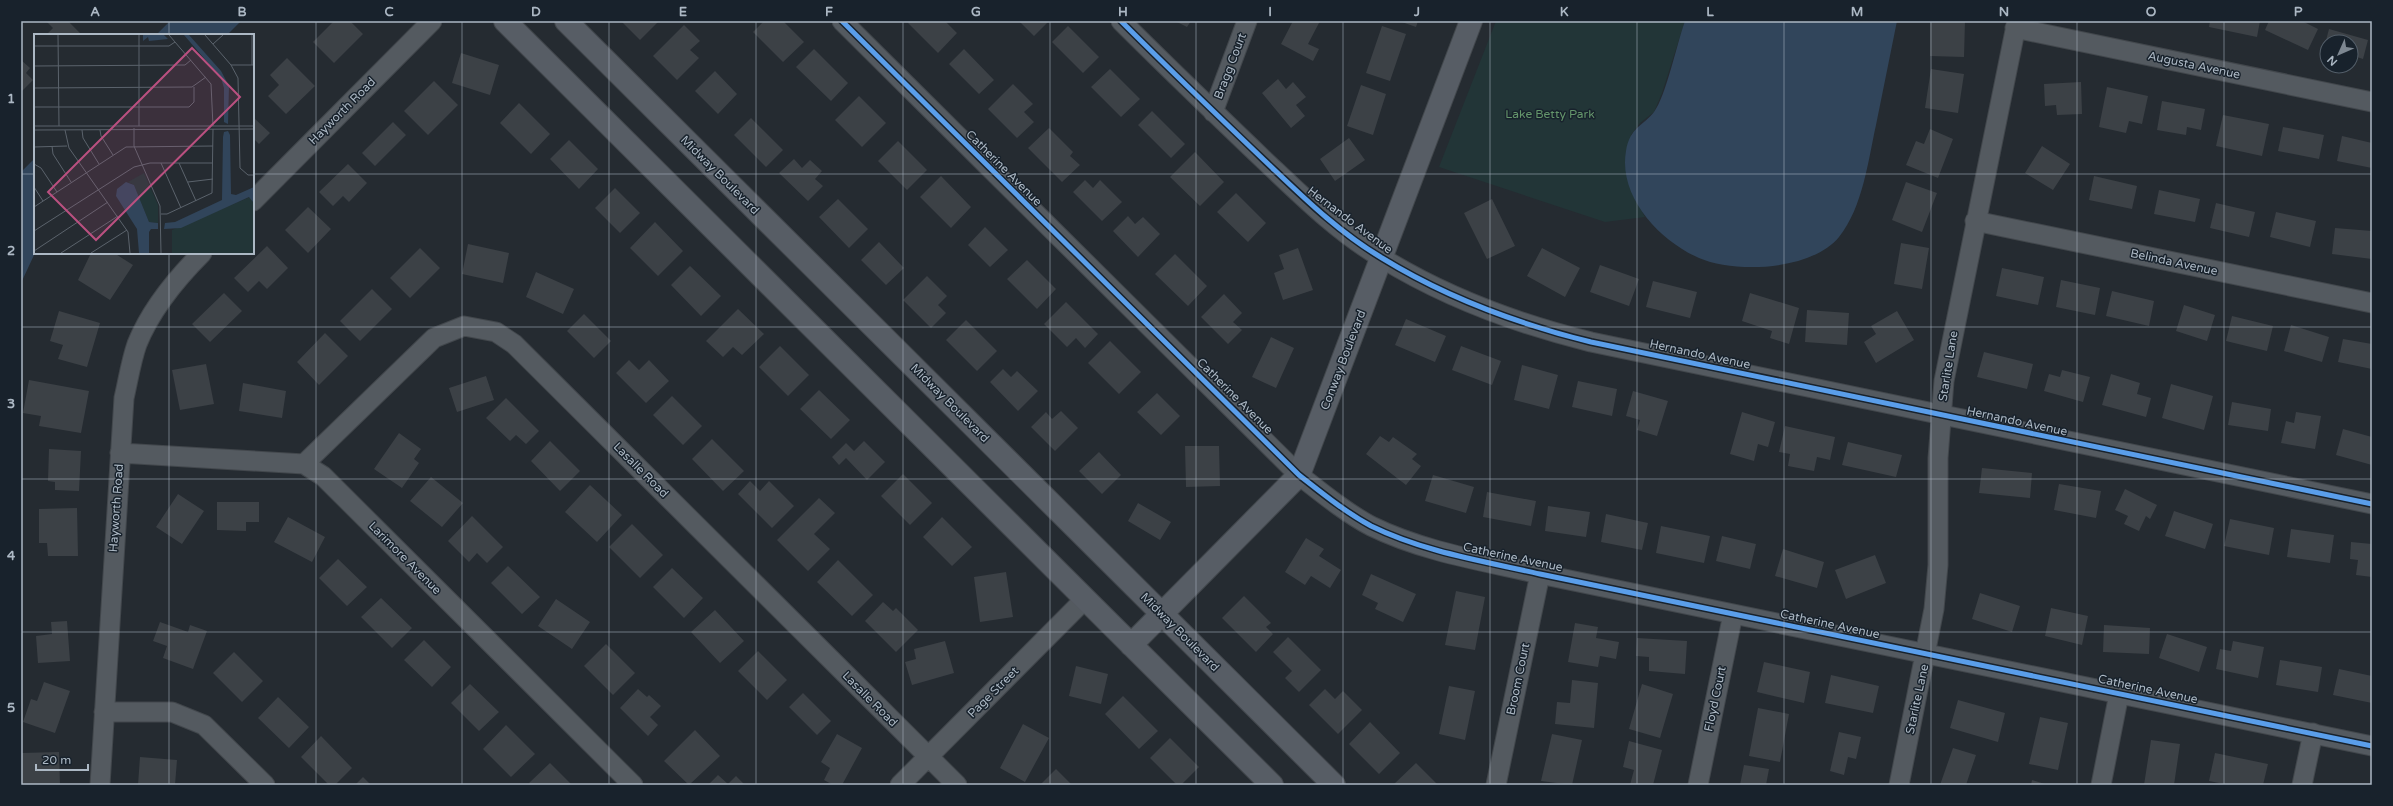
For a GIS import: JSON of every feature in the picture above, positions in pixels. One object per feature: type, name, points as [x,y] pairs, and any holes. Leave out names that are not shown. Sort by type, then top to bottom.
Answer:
[{"type":"street","name":"Hayworth Road","points":[[254,200],[432,21]]},
{"type":"street","points":[[505,21],[1272,785]]},
{"type":"street","name":"Midway Boulevard","points":[[566,21],[1334,785]]},
{"type":"street","name":"Catherine Avenue","points":[[842,21],[1299,475],[1348,512],[1394,536],[1432,550],[1540,574],[2372,746]]},
{"type":"street","name":"Hernando Avenue","points":[[1121,21],[1307,202],[1381,258],[1469,303],[1552,332],[1940,415],[2372,504]]},
{"type":"street","name":"Bragg Court","points":[[1213,112],[1247,21]]},
{"type":"street","name":"Conway Boulevard","points":[[1131,645],[1299,475],[1471,21]]},
{"type":"street","name":"Augusta Avenue","points":[[2016,25],[2372,102]]},
{"type":"street","name":"Starlite Lane","points":[[1899,785],[1926,654],[1938,565],[1940,415],[1949,349],[2016,25]]},
{"type":"street","name":"Belinda Avenue","points":[[1975,221],[2372,303]]},
{"type":"street","name":"Hayworth Road","points":[[100,785],[124,398],[136,346],[146,324],[166,292],[201,254]]},
{"type":"street","name":"Lasalle Road","points":[[304,464],[434,338],[464,326],[496,332],[514,344],[957,785]]},
{"type":"street","name":"Larimore Avenue","points":[[120,453],[304,464],[323,476],[633,785]]},
{"type":"street","name":"Broom Court","points":[[1496,785],[1540,574]]},
{"type":"street","name":"Page Street","points":[[900,785],[1085,599]]},
{"type":"street","name":"Floyd Court","points":[[1698,785],[1733,614]]},
{"type":"street","points":[[2100,785],[2120,694]]},
{"type":"street","points":[[104,712],[172,712],[204,725],[264,785]]},
{"type":"street","points":[[2302,785],[2313,734]]},
{"type":"green space","name":"Lake Betty Park","points":[[1496,21],[1685,21],[1662,93],[1654,112],[1640,123],[1631,135],[1633,195],[1645,217],[1605,222],[1439,167]]},
{"type":"water","points":[[170,21],[241,21],[228,34],[157,34]]},
{"type":"water","points":[[1685,21],[1897,21],[1864,183],[1854,212],[1847,225],[1839,237],[1827,248],[1811,256],[1793,262],[1773,266],[1752,267],[1715,263],[1699,258],[1670,241],[1657,229],[1635,201],[1625,168],[1628,143],[1637,128],[1654,112],[1663,94]]},
{"type":"water","points":[[34,159],[35,254],[21,283],[21,172]]},
{"type":"building","points":[[46,21],[68,21],[81,34],[47,34],[53,28]]},
{"type":"building","points":[[334,21],[350,21],[363,34],[334,63],[313,42]]},
{"type":"building","points":[[621,21],[657,21],[658,22],[640,40]]},
{"type":"building","points":[[764,21],[783,21],[804,42],[783,62],[753,32]]},
{"type":"building","points":[[910,21],[945,21],[957,33],[938,53],[908,23]]},
{"type":"building","points":[[1019,21],[1049,21],[1034,36]]},
{"type":"building","points":[[1175,21],[1191,21],[1187,27]]},
{"type":"building","points":[[1293,21],[1320,21],[1308,44],[1319,49],[1313,61],[1281,44]]},
{"type":"building","points":[[1399,21],[1418,21],[1416,27]]},
{"type":"building","points":[[1930,21],[1965,21],[1964,57],[1930,56]]},
{"type":"building","points":[[2210,21],[2260,21],[2257,37],[2209,27]]},
{"type":"building","points":[[2269,21],[2302,21],[2318,29],[2308,50],[2265,30]]},
{"type":"building","points":[[684,25],[700,41],[690,50],[699,58],[677,80],[653,56]]},
{"type":"building","points":[[1068,26],[1099,57],[1083,73],[1052,42]]},
{"type":"building","points":[[1382,26],[1406,34],[1390,81],[1366,73]]},
{"type":"building","points":[[2329,29],[2347,34],[2328,34]]},
{"type":"building","points":[[2359,37],[2368,40],[2363,59],[2359,58]]},
{"type":"building","points":[[814,49],[848,83],[831,101],[796,67]]},
{"type":"building","points":[[964,49],[994,80],[979,94],[949,64]]},
{"type":"building","points":[[461,53],[499,65],[490,95],[452,83]]},
{"type":"building","points":[[287,58],[315,86],[286,114],[268,96],[279,85],[270,75]]},
{"type":"building","points":[[21,60],[30,68],[26,73],[33,80],[21,92]]},
{"type":"building","points":[[1110,69],[1140,99],[1121,117],[1091,87]]},
{"type":"building","points":[[1931,69],[1964,74],[1958,113],[1925,108]]},
{"type":"building","points":[[715,71],[737,94],[718,114],[695,91]]},
{"type":"building","points":[[1278,79],[1286,89],[1293,82],[1306,97],[1296,105],[1305,116],[1291,128],[1262,93]]},
{"type":"building","points":[[434,81],[458,105],[428,135],[404,111]]},
{"type":"building","points":[[2081,82],[2082,114],[2057,115],[2056,105],[2045,106],[2044,84]]},
{"type":"building","points":[[1013,84],[1033,104],[1024,112],[1034,122],[1017,138],[988,109]]},
{"type":"building","points":[[1361,85],[1386,94],[1373,135],[1347,126]]},
{"type":"building","points":[[2107,87],[2148,96],[2142,124],[2129,121],[2126,133],[2099,127]]},
{"type":"building","points":[[859,96],[886,123],[862,147],[835,120]]},
{"type":"building","points":[[2162,101],[2205,109],[2201,130],[2187,127],[2186,135],[2157,130]]},
{"type":"building","points":[[519,103],[550,134],[531,154],[500,123]]},
{"type":"building","points":[[1152,111],[1185,144],[1171,158],[1138,125]]},
{"type":"building","points":[[2223,115],[2269,124],[2262,156],[2216,146]]},
{"type":"building","points":[[254,118],[270,133],[259,144],[254,139]]},
{"type":"building","points":[[751,118],[783,150],[766,167],[734,135]]},
{"type":"building","points":[[393,122],[406,135],[375,166],[362,153]]},
{"type":"building","points":[[2283,127],[2324,135],[2319,159],[2278,151]]},
{"type":"building","points":[[1049,128],[1073,152],[1070,156],[1080,165],[1062,182],[1028,148]]},
{"type":"building","points":[[1930,129],[1953,139],[1938,178],[1906,165],[1916,141],[1924,144]]},
{"type":"building","points":[[2342,136],[2372,143],[2372,168],[2337,161]]},
{"type":"building","points":[[1349,138],[1365,160],[1335,181],[1320,159]]},
{"type":"building","points":[[569,140],[598,169],[579,189],[550,159]]},
{"type":"building","points":[[898,141],[927,170],[907,190],[878,161]]},
{"type":"building","points":[[2042,146],[2070,164],[2053,190],[2025,173]]},
{"type":"building","points":[[1195,152],[1224,182],[1200,206],[1170,177]]},
{"type":"building","points":[[794,159],[802,168],[810,160],[822,171],[815,179],[823,186],[808,201],[779,173]]},
{"type":"building","points":[[348,164],[367,183],[349,202],[343,196],[333,206],[319,192]]},
{"type":"building","points":[[941,176],[971,207],[951,228],[920,197]]},
{"type":"building","points":[[2094,176],[2137,186],[2132,209],[2089,200]]},
{"type":"building","points":[[1085,180],[1093,188],[1100,180],[1122,202],[1102,221],[1073,192]]},
{"type":"building","points":[[1906,182],[1937,193],[1922,232],[1892,220]]},
{"type":"building","points":[[615,188],[640,213],[620,233],[595,208]]},
{"type":"building","points":[[2159,190],[2200,199],[2195,222],[2154,214]]},
{"type":"building","points":[[1236,193],[1266,223],[1248,242],[1217,212]]},
{"type":"building","points":[[838,199],[868,229],[849,248],[819,217]]},
{"type":"building","points":[[1492,199],[1515,246],[1487,259],[1464,213]]},
{"type":"building","points":[[2216,203],[2255,212],[2249,237],[2210,228]]},
{"type":"building","points":[[308,207],[331,229],[308,253],[285,230]]},
{"type":"building","points":[[2276,212],[2316,221],[2310,247],[2270,237]]},
{"type":"building","points":[[1128,216],[1135,224],[1143,217],[1160,234],[1138,257],[1113,231]]},
{"type":"building","points":[[655,222],[683,251],[658,276],[630,248]]},
{"type":"building","points":[[985,227],[1008,250],[990,267],[968,245]]},
{"type":"building","points":[[2335,228],[2372,231],[2372,259],[2332,254]]},
{"type":"building","points":[[879,242],[904,268],[886,285],[861,260]]},
{"type":"building","points":[[1901,243],[1929,248],[1922,289],[1894,284]]},
{"type":"building","points":[[468,244],[509,253],[503,283],[462,274]]},
{"type":"building","points":[[267,246],[288,268],[267,289],[259,281],[248,292],[234,278]]},
{"type":"building","points":[[420,248],[440,268],[410,298],[390,278]]},
{"type":"building","points":[[1298,248],[1313,290],[1283,300],[1274,273],[1284,269],[1279,255]]},
{"type":"building","points":[[1542,248],[1580,268],[1565,297],[1527,276]]},
{"type":"building","points":[[91,254],[116,254],[133,265],[110,300],[78,280]]},
{"type":"building","points":[[1175,254],[1207,286],[1188,306],[1155,274]]},
{"type":"building","points":[[1027,260],[1056,289],[1037,309],[1007,279]]},
{"type":"building","points":[[1600,265],[1639,279],[1629,306],[1590,292]]},
{"type":"building","points":[[690,266],[721,296],[701,316],[671,285]]},
{"type":"building","points":[[2002,268],[2044,277],[2038,305],[1996,296]]},
{"type":"building","points":[[536,272],[574,289],[563,314],[526,297]]},
{"type":"building","points":[[927,276],[947,296],[938,305],[946,313],[931,328],[903,300]]},
{"type":"building","points":[[2061,280],[2100,288],[2095,315],[2056,307]]},
{"type":"building","points":[[1653,281],[1697,292],[1690,318],[1646,307]]},
{"type":"building","points":[[372,289],[392,309],[360,341],[340,321]]},
{"type":"building","points":[[2112,291],[2154,301],[2149,326],[2106,316]]},
{"type":"building","points":[[224,293],[242,311],[210,342],[192,324]]},
{"type":"building","points":[[1750,293],[1799,308],[1789,344],[1770,338],[1772,331],[1742,321]]},
{"type":"building","points":[[1224,294],[1242,313],[1233,322],[1242,330],[1228,344],[1201,317]]},
{"type":"building","points":[[1066,302],[1098,334],[1085,348],[1076,338],[1067,347],[1044,324]]},
{"type":"building","points":[[2184,305],[2215,315],[2207,341],[2176,331]]},
{"type":"building","points":[[738,309],[764,334],[742,355],[733,347],[723,357],[706,341]]},
{"type":"building","points":[[1807,310],[1849,313],[1847,345],[1805,342]]},
{"type":"building","points":[[59,311],[100,323],[87,367],[58,359],[63,345],[50,341]]},
{"type":"building","points":[[1897,311],[1914,340],[1876,363],[1864,342],[1876,334],[1871,326]]},
{"type":"building","points":[[584,314],[611,341],[594,358],[567,331]]},
{"type":"building","points":[[2232,316],[2273,326],[2267,351],[2226,341]]},
{"type":"building","points":[[1406,319],[1446,336],[1435,362],[1395,345]]},
{"type":"building","points":[[966,320],[997,351],[977,371],[946,340]]},
{"type":"building","points":[[2291,325],[2329,337],[2322,362],[2284,351]]},
{"type":"building","points":[[325,333],[348,356],[319,385],[297,362]]},
{"type":"building","points":[[1271,337],[1294,348],[1276,388],[1252,377]]},
{"type":"building","points":[[2343,339],[2372,344],[2372,369],[2338,362]]},
{"type":"building","points":[[1110,341],[1141,372],[1119,394],[1088,363]]},
{"type":"building","points":[[780,346],[809,375],[788,396],[759,367]]},
{"type":"building","points":[[1461,346],[1501,361],[1492,385],[1452,370]]},
{"type":"building","points":[[1984,352],[2033,364],[2027,389],[1977,377]]},
{"type":"building","points":[[629,360],[639,370],[649,360],[669,381],[646,403],[616,373]]},
{"type":"building","points":[[206,364],[214,404],[180,410],[172,370]]},
{"type":"building","points":[[1522,365],[1558,375],[1549,409],[1514,400]]},
{"type":"building","points":[[1003,369],[1011,377],[1017,371],[1038,391],[1018,411],[990,382]]},
{"type":"building","points":[[2062,370],[2090,377],[2083,402],[2044,391],[2049,374],[2060,377]]},
{"type":"building","points":[[2111,374],[2140,383],[2137,394],[2151,398],[2146,417],[2102,405]]},
{"type":"building","points":[[486,376],[494,400],[457,412],[449,388]]},
{"type":"building","points":[[29,380],[89,391],[81,433],[39,426],[41,416],[23,413]]},
{"type":"building","points":[[1578,381],[1617,389],[1612,416],[1572,407]]},
{"type":"building","points":[[243,383],[286,391],[282,418],[239,411]]},
{"type":"building","points":[[2171,384],[2213,396],[2204,430],[2162,418]]},
{"type":"building","points":[[819,390],[850,420],[831,439],[800,409]]},
{"type":"building","points":[[1633,391],[1668,401],[1657,436],[1637,430],[1640,420],[1626,416]]},
{"type":"building","points":[[1157,393],[1180,416],[1161,435],[1137,412]]},
{"type":"building","points":[[672,396],[702,426],[683,445],[653,415]]},
{"type":"building","points":[[506,398],[539,431],[526,444],[516,435],[510,441],[486,418]]},
{"type":"building","points":[[2232,402],[2271,409],[2268,431],[2228,425]]},
{"type":"building","points":[[1061,411],[1078,428],[1055,451],[1031,427],[1046,412],[1052,419]]},
{"type":"building","points":[[1742,412],[1775,422],[1768,447],[1758,444],[1754,461],[1730,454]]},
{"type":"building","points":[[2296,412],[2321,416],[2315,449],[2281,443],[2286,421],[2294,423]]},
{"type":"building","points":[[1785,426],[1835,437],[1830,460],[1817,457],[1814,471],[1788,466],[1790,454],[1779,452]]},
{"type":"building","points":[[2343,429],[2372,437],[2372,465],[2336,455]]},
{"type":"building","points":[[399,433],[421,449],[414,459],[419,463],[402,488],[374,469]]},
{"type":"building","points":[[1380,436],[1389,442],[1393,437],[1417,454],[1412,459],[1421,466],[1406,485],[1366,454]]},
{"type":"building","points":[[712,439],[744,471],[723,491],[692,459]]},
{"type":"building","points":[[550,441],[580,471],[560,491],[531,461]]},
{"type":"building","points":[[864,441],[885,462],[867,480],[846,458],[839,465],[832,457],[846,443],[854,451]]},
{"type":"building","points":[[1848,442],[1902,455],[1896,477],[1842,465]]},
{"type":"building","points":[[1185,446],[1219,446],[1220,486],[1186,487]]},
{"type":"building","points":[[49,449],[81,451],[79,491],[55,490],[55,482],[48,481]]},
{"type":"building","points":[[1099,452],[1121,475],[1102,494],[1079,471]]},
{"type":"building","points":[[1982,468],[2032,473],[2030,498],[1979,493]]},
{"type":"building","points":[[903,474],[932,503],[910,525],[881,496]]},
{"type":"building","points":[[1433,475],[1474,487],[1466,513],[1425,501]]},
{"type":"building","points":[[431,477],[463,503],[442,527],[410,501]]},
{"type":"building","points":[[750,481],[760,491],[769,481],[794,506],[772,528],[738,494]]},
{"type":"building","points":[[2059,484],[2101,491],[2096,518],[2054,510]]},
{"type":"building","points":[[590,485],[622,515],[597,542],[565,512]]},
{"type":"building","points":[[2125,489],[2157,505],[2150,519],[2146,516],[2139,531],[2124,524],[2128,516],[2115,510]]},
{"type":"building","points":[[1487,492],[1536,501],[1531,526],[1483,517]]},
{"type":"building","points":[[178,494],[204,511],[182,544],[156,527]]},
{"type":"building","points":[[819,498],[835,513],[814,534],[830,549],[808,571],[777,540]]},
{"type":"building","points":[[217,502],[259,502],[259,522],[246,522],[246,531],[217,530]]},
{"type":"building","points":[[1138,503],[1171,522],[1160,540],[1128,521]]},
{"type":"building","points":[[1548,506],[1590,512],[1586,537],[1545,531]]},
{"type":"building","points":[[77,508],[78,556],[48,556],[47,543],[39,543],[39,509]]},
{"type":"building","points":[[2174,511],[2213,524],[2205,549],[2165,536]]},
{"type":"building","points":[[1606,514],[1648,523],[1642,550],[1601,542]]},
{"type":"building","points":[[472,516],[503,547],[487,563],[477,553],[469,562],[448,541]]},
{"type":"building","points":[[288,517],[325,537],[312,562],[274,542]]},
{"type":"building","points":[[942,517],[972,547],[952,566],[923,537]]},
{"type":"building","points":[[2230,519],[2274,528],[2269,555],[2224,546]]},
{"type":"building","points":[[632,524],[663,555],[640,578],[609,547]]},
{"type":"building","points":[[1661,526],[1710,536],[1704,563],[1656,553]]},
{"type":"building","points":[[2291,529],[2334,535],[2330,563],[2287,557]]},
{"type":"building","points":[[1722,536],[1756,544],[1750,569],[1716,561]]},
{"type":"building","points":[[1306,538],[1324,549],[1319,556],[1341,570],[1330,588],[1311,576],[1305,585],[1285,572]]},
{"type":"building","points":[[2351,542],[2372,544],[2372,577],[2356,575],[2358,560],[2350,559]]},
{"type":"building","points":[[1783,549],[1824,562],[1817,588],[1775,576]]},
{"type":"building","points":[[1875,555],[1886,583],[1846,599],[1835,570]]},
{"type":"building","points":[[338,559],[367,587],[347,606],[319,578]]},
{"type":"building","points":[[838,560],[873,595],[852,616],[817,582]]},
{"type":"building","points":[[508,566],[540,597],[522,614],[491,583]]},
{"type":"building","points":[[672,568],[703,598],[684,618],[653,587]]},
{"type":"building","points":[[1006,572],[1013,617],[980,622],[974,577]]},
{"type":"building","points":[[1371,574],[1416,594],[1403,622],[1375,609],[1378,603],[1362,595]]},
{"type":"building","points":[[1456,591],[1485,597],[1475,650],[1445,645]]},
{"type":"building","points":[[1980,593],[2020,606],[2012,632],[1972,619]]},
{"type":"building","points":[[1244,596],[1271,623],[1266,627],[1273,634],[1256,652],[1222,618]]},
{"type":"building","points":[[381,598],[412,628],[392,648],[361,617]]},
{"type":"building","points":[[556,599],[590,622],[572,649],[538,626]]},
{"type":"building","points":[[883,602],[893,611],[896,608],[918,630],[896,652],[865,621]]},
{"type":"building","points":[[2051,608],[2088,616],[2082,645],[2045,636]]},
{"type":"building","points":[[715,610],[744,641],[720,663],[691,632]]},
{"type":"building","points":[[67,621],[70,661],[38,663],[36,636],[52,634],[51,622]]},
{"type":"building","points":[[160,622],[188,632],[190,625],[207,631],[193,669],[163,658],[167,646],[153,641]]},
{"type":"building","points":[[1575,623],[1598,627],[1596,638],[1619,642],[1616,659],[1600,656],[1598,667],[1568,662]]},
{"type":"building","points":[[2104,625],[2150,628],[2149,654],[2103,652]]},
{"type":"building","points":[[2167,634],[2207,647],[2199,672],[2159,658]]},
{"type":"building","points":[[1288,637],[1321,670],[1299,692],[1285,678],[1292,671],[1273,652]]},
{"type":"building","points":[[1637,638],[1687,641],[1685,674],[1649,671],[1649,657],[1636,656]]},
{"type":"building","points":[[424,640],[451,667],[432,687],[404,660]]},
{"type":"building","points":[[945,641],[954,673],[912,685],[905,662],[916,659],[914,649]]},
{"type":"building","points":[[2233,641],[2264,647],[2258,678],[2216,669],[2220,649],[2231,651]]},
{"type":"building","points":[[606,644],[635,673],[613,695],[584,666]]},
{"type":"building","points":[[758,651],[787,680],[767,700],[738,671]]},
{"type":"building","points":[[234,652],[263,681],[242,702],[213,673]]},
{"type":"building","points":[[2280,660],[2322,667],[2318,692],[2276,685]]},
{"type":"building","points":[[1764,662],[1810,672],[1804,703],[1757,692]]},
{"type":"building","points":[[1076,666],[1108,674],[1101,704],[1069,696]]},
{"type":"building","points":[[2339,669],[2372,676],[2372,703],[2333,695]]},
{"type":"building","points":[[1831,675],[1879,686],[1873,713],[1825,703]]},
{"type":"building","points":[[1572,680],[1598,683],[1594,728],[1555,724],[1557,702],[1570,703]]},
{"type":"building","points":[[44,682],[70,691],[55,733],[23,722],[31,699],[37,701]]},
{"type":"building","points":[[470,684],[499,712],[479,731],[451,703]]},
{"type":"building","points":[[1642,684],[1673,694],[1660,738],[1629,729]]},
{"type":"building","points":[[1449,686],[1475,691],[1465,740],[1439,734]]},
{"type":"building","points":[[638,689],[647,697],[649,695],[661,706],[650,717],[658,725],[648,736],[620,708]]},
{"type":"building","points":[[1325,689],[1335,699],[1343,691],[1362,710],[1338,734],[1309,705]]},
{"type":"building","points":[[803,693],[831,721],[817,735],[789,707]]},
{"type":"building","points":[[1123,696],[1158,731],[1139,749],[1105,714]]},
{"type":"building","points":[[278,697],[309,727],[289,748],[258,718]]},
{"type":"building","points":[[1958,700],[2005,713],[1998,742],[1950,728]]},
{"type":"building","points":[[1758,708],[1789,714],[1780,762],[1749,756]]},
{"type":"building","points":[[2040,717],[2068,723],[2058,770],[2029,764]]},
{"type":"building","points":[[1370,722],[1400,753],[1379,774],[1349,744]]},
{"type":"building","points":[[1023,724],[1049,738],[1025,782],[1000,768]]},
{"type":"building","points":[[506,725],[535,754],[511,777],[483,749]]},
{"type":"building","points":[[695,730],[720,756],[689,785],[664,761]]},
{"type":"building","points":[[1839,732],[1861,737],[1856,759],[1848,757],[1844,775],[1830,771]]},
{"type":"building","points":[[837,734],[862,748],[842,785],[833,785],[824,780],[830,768],[821,762]]},
{"type":"building","points":[[1552,734],[1582,740],[1572,785],[1541,781]]},
{"type":"building","points":[[321,736],[352,768],[335,785],[329,785],[301,757]]},
{"type":"building","points":[[1170,738],[1199,767],[1181,785],[1177,785],[1150,758]]},
{"type":"building","points":[[2151,740],[2180,744],[2174,785],[2144,785]]},
{"type":"building","points":[[1629,741],[1662,750],[1653,785],[1630,785],[1634,770],[1623,767]]},
{"type":"building","points":[[1953,748],[1976,755],[1966,785],[1940,785]]},
{"type":"building","points":[[59,752],[60,785],[21,785],[21,753]]},
{"type":"building","points":[[2215,753],[2268,764],[2263,785],[2229,785],[2209,781]]},
{"type":"building","points":[[140,757],[177,760],[175,785],[138,785]]},
{"type":"building","points":[[550,763],[572,785],[531,785],[529,783]]},
{"type":"building","points":[[1416,763],[1438,785],[1393,785]]},
{"type":"building","points":[[1744,765],[1769,769],[1766,785],[1740,785]]},
{"type":"building","points":[[1056,769],[1072,785],[1040,785]]},
{"type":"building","points":[[718,775],[728,784],[736,776],[745,785],[708,785]]},
{"type":"building","points":[[363,777],[371,785],[355,785]]},
{"type":"building","points":[[2032,780],[2048,785],[2031,785]]},
{"type":"cycle path","points":[[842,21],[1299,475],[1361,521],[1371,526],[1412,543],[1475,560],[2372,746]]},
{"type":"cycle path","points":[[1121,21],[1174,74],[1306,200],[1350,237],[1407,272],[1457,297],[1484,308],[1537,327],[1591,342],[2372,504]]}]
